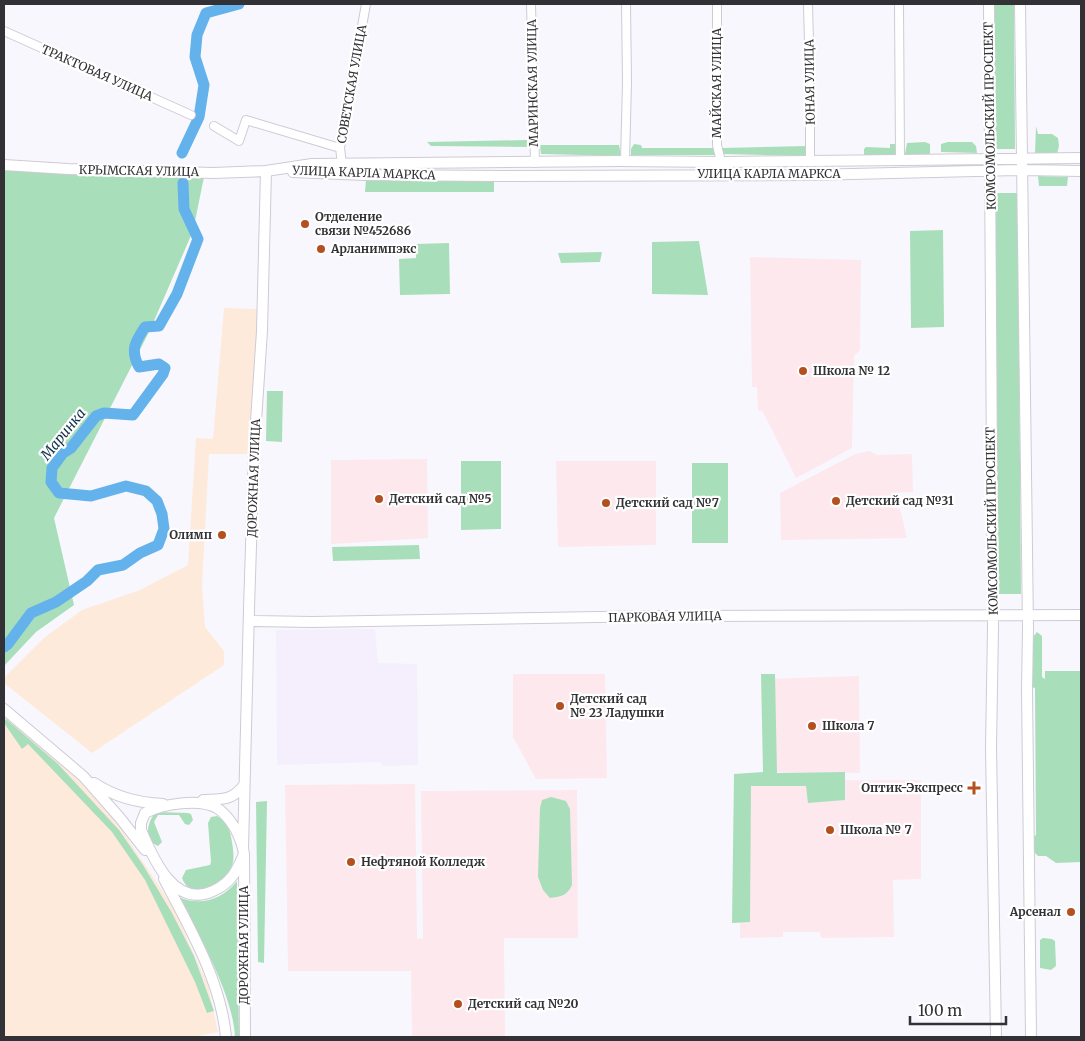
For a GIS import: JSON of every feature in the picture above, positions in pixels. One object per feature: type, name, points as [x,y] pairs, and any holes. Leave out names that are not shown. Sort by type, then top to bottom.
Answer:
[{"type":"main road","name":"КОМСОМОЛЬСКИЙ ПРОСПЕКТ","points":[[989,4],[993,615],[991,756],[996,1037]]},
{"type":"main road","points":[[1020,4],[1031,1037]]},
{"type":"main road","name":"УЛИЦА КАРЛА МАРКСА","points":[[270,171],[312,164],[1081,158]]},
{"type":"main road","points":[[575,176],[576,161]]},
{"type":"main road","name":"КРЫМСКАЯ УЛИЦА","points":[[4,165],[68,169],[187,172],[270,171]]},
{"type":"main road","name":"УЛИЦА КАРЛА МАРКСА","points":[[270,171],[365,175],[575,176],[801,175],[1023,170],[1081,171]]},
{"type":"main road","name":"ДОРОЖНАЯ УЛИЦА","points":[[245,1037],[244,786],[254,451],[270,171]]},
{"type":"main road","name":"ПАРКОВАЯ УЛИЦА","points":[[249,620],[312,622],[675,616],[1081,615]]},
{"type":"main road","points":[[4,709],[83,776],[115,795],[138,801],[173,804]]},
{"type":"main road","name":"ДОРОЖНАЯ УЛИЦА","points":[[83,776],[120,818],[158,867],[201,950],[223,1013],[226,1037]]},
{"type":"main road","points":[[185,803],[208,805],[216,807],[223,812],[232,824],[244,851],[236,873],[231,880],[216,890],[200,896],[183,892],[158,867],[141,830],[140,823],[145,813],[153,809],[173,804],[228,798],[239,792],[244,786]]},
{"type":"street","name":"СОВЕТСКАЯ УЛИЦА","points":[[342,164],[340,148],[366,4]]},
{"type":"street","name":"МАРИНСКАЯ УЛИЦА","points":[[531,4],[535,163]]},
{"type":"street","points":[[625,161],[626,4]]},
{"type":"street","name":"МАЙСКАЯ УЛИЦА","points":[[716,4],[717,145],[721,162]]},
{"type":"street","name":"ЮНАЯ УЛИЦА","points":[[808,4],[810,161]]},
{"type":"street","points":[[899,4],[900,159]]},
{"type":"street","name":"ТРАКТОВАЯ УЛИЦА","points":[[4,32],[191,115]]},
{"type":"street","points":[[214,126],[239,141],[246,120],[340,148]]},
{"type":"shaded area","name":"Школа № 12","points":[[750,257],[861,260],[860,350],[854,356],[852,448],[796,478],[763,412],[758,410],[757,387],[752,387]]},
{"type":"shaded area","points":[[224,308],[259,309],[251,454],[209,454],[202,586],[205,627],[224,651],[224,665],[92,753],[4,683],[4,678],[45,637],[82,610],[140,590],[188,565],[196,438],[213,439]]},
{"type":"shaded area","name":"Детский сад №31","points":[[870,451],[877,455],[912,454],[913,492],[892,493],[893,508],[900,509],[907,538],[781,540],[780,493],[855,454]]},
{"type":"shaded area","name":"Детский сад №5","points":[[427,459],[428,538],[331,544],[331,460]]},
{"type":"shaded area","name":"Детский сад №7","points":[[556,461],[656,461],[656,545],[558,547]]},
{"type":"shaded area","points":[[375,629],[378,663],[417,664],[418,765],[383,766],[379,762],[277,765],[276,630]]},
{"type":"shaded area","name":"Детский сад № 23 Ладушки","points":[[513,674],[605,674],[607,778],[536,779],[513,737]]},
{"type":"shaded area","name":"Школа 7","points":[[859,676],[860,773],[763,772],[765,679]]},
{"type":"shaded area","points":[[4,715],[54,754],[116,821],[173,907],[208,985],[218,1032],[193,1037],[4,1037]]},
{"type":"shaded area","name":"Школа № 7","points":[[921,780],[921,879],[893,880],[894,937],[821,938],[820,932],[783,932],[783,937],[740,938],[739,781]]},
{"type":"shaded area","points":[[415,784],[417,938],[423,939],[421,791],[577,790],[578,938],[504,938],[505,1037],[412,1037],[411,971],[288,971],[285,785]]},
{"type":"green space","points":[[994,4],[1014,4],[1015,149],[995,149]]},
{"type":"green space","points":[[1036,126],[1038,134],[1052,134],[1058,138],[1057,154],[1035,154]]},
{"type":"green space","points":[[527,140],[527,147],[431,146],[427,142]]},
{"type":"green space","points":[[925,142],[930,144],[930,155],[907,156],[905,154],[907,143]]},
{"type":"green space","points":[[948,142],[972,142],[976,146],[977,153],[941,152],[941,144]]},
{"type":"green space","points":[[634,144],[641,145],[642,148],[713,148],[715,155],[631,155],[631,149]]},
{"type":"green space","points":[[890,144],[896,144],[896,156],[864,156],[864,149],[866,147],[890,148]]},
{"type":"green space","points":[[540,145],[619,145],[621,156],[541,154]]},
{"type":"green space","points":[[808,146],[808,156],[722,154],[722,148]]},
{"type":"green space","points":[[4,168],[205,172],[193,231],[150,330],[54,518],[74,605],[36,632],[4,666]]},
{"type":"green space","points":[[1038,176],[1068,177],[1067,186],[1039,186]]},
{"type":"green space","points":[[366,179],[494,179],[494,192],[365,192]]},
{"type":"green space","points":[[993,193],[1018,193],[1021,594],[999,594]]},
{"type":"green space","points":[[943,230],[944,327],[911,328],[910,231]]},
{"type":"green space","points":[[699,241],[708,295],[652,294],[652,242]]},
{"type":"green space","points":[[449,243],[450,294],[400,295],[399,259],[416,258],[416,244]]},
{"type":"green space","points":[[602,252],[600,262],[561,263],[558,253]]},
{"type":"green space","points":[[267,391],[283,391],[282,442],[266,441]]},
{"type":"green space","points":[[461,461],[501,461],[501,529],[461,530]]},
{"type":"green space","points":[[692,463],[728,463],[728,543],[692,543]]},
{"type":"green space","points":[[419,545],[420,559],[333,561],[332,547]]},
{"type":"green space","points":[[1037,632],[1042,636],[1042,677],[1045,679],[1045,671],[1081,671],[1081,862],[1056,863],[1046,856],[1038,856],[1032,850],[1032,838],[1036,835],[1035,688],[1031,687],[1032,638]]},
{"type":"green space","points":[[761,674],[775,674],[777,773],[845,772],[845,800],[808,803],[806,786],[751,786],[750,922],[732,923],[734,774],[763,772]]},
{"type":"green space","points":[[6,719],[58,764],[119,830],[172,913],[194,956],[214,1011],[207,1013],[195,982],[145,880],[112,832],[28,744],[22,749],[4,723]]},
{"type":"green space","points":[[551,797],[566,801],[570,809],[572,885],[568,892],[563,895],[550,898],[543,890],[538,877],[540,808],[542,800]]},
{"type":"green space","points":[[267,801],[264,963],[258,962],[256,802]]},
{"type":"green space","points":[[156,812],[188,813],[191,814],[193,820],[189,825],[185,824],[179,815],[158,815],[154,822],[162,842],[158,846],[153,843],[148,835],[150,821]]},
{"type":"green space","points":[[217,816],[224,821],[229,830],[233,849],[233,862],[230,870],[218,884],[202,891],[194,890],[187,886],[182,878],[186,870],[210,865],[208,823],[211,817]]},
{"type":"green space","points":[[237,881],[239,1037],[235,1037],[233,1020],[222,984],[179,897],[195,901],[211,900],[225,892]]},
{"type":"green space","points":[[1043,938],[1055,941],[1056,966],[1051,970],[1040,968],[1040,940]]},
{"type":"waterway","name":"Маринка","points":[[182,153],[199,117],[204,85],[195,57],[197,35],[206,13],[239,4]]},
{"type":"waterway","name":"Маринка","points":[[4,647],[31,613],[56,602],[87,581],[98,570],[123,565],[140,553],[158,545],[164,529],[162,514],[157,501],[146,491],[126,486],[91,496],[59,493],[51,482],[52,468],[63,453],[71,448],[96,416],[104,413],[133,415],[163,374],[165,368],[159,364],[139,367],[134,351],[136,342],[145,327],[159,326],[177,294],[198,239],[184,209],[183,183]]},
{"type":"place","name":"Отделение связи №452686","points":[[305,224]]},
{"type":"place","name":"Арланимпэкс","points":[[321,249]]},
{"type":"place","name":"Школа № 12","points":[[803,371]]},
{"type":"place","name":"Детский сад №5","points":[[379,499]]},
{"type":"place","name":"Детский сад №31","points":[[836,501]]},
{"type":"place","name":"Детский сад №7","points":[[606,503]]},
{"type":"place","name":"Олимп","points":[[222,535]]},
{"type":"place","name":"Детский сад № 23 Ладушки","points":[[560,706]]},
{"type":"place","name":"Школа 7","points":[[812,726]]},
{"type":"place","name":"Оптик-Экспресс","points":[[974,788]]},
{"type":"place","name":"Школа № 7","points":[[830,830]]},
{"type":"place","name":"Нефтяной Колледж","points":[[351,862]]},
{"type":"place","name":"Арсенал","points":[[1071,912]]},
{"type":"place","name":"Детский сад №20","points":[[458,1004]]}]
